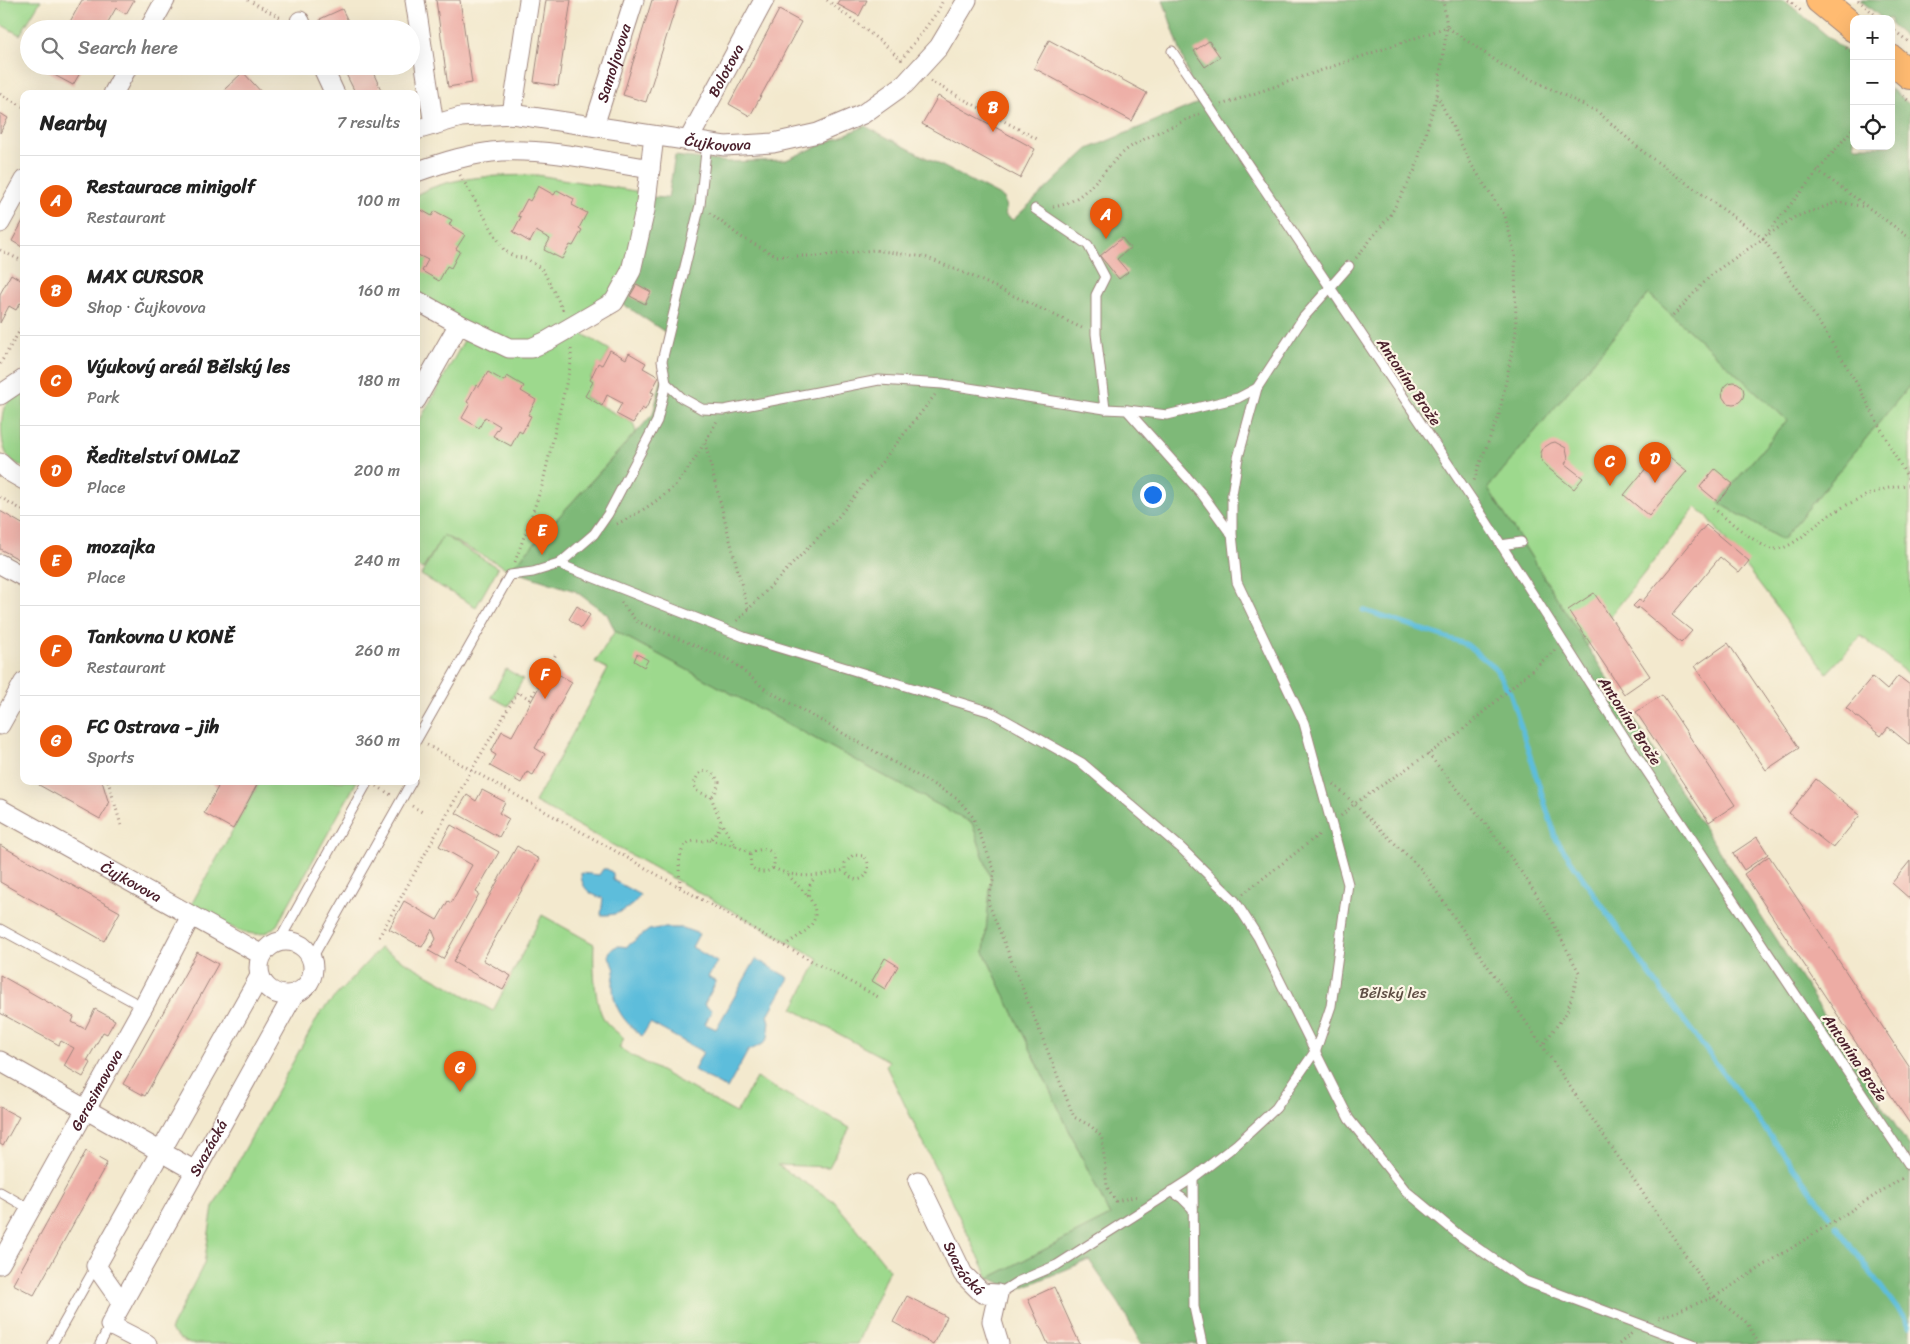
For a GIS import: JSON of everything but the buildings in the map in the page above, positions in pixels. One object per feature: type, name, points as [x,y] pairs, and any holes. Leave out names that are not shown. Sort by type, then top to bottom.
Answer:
[{"type":"main road","points":[[1820,0],[1850,25]]},
{"type":"main road","points":[[1892,60],[1910,74]]},
{"type":"street","points":[[154,20],[165,0]]},
{"type":"street","points":[[415,0],[417,20]]},
{"type":"street","points":[[512,114],[529,0]]},
{"type":"street","name":"Samoljovova","points":[[594,126],[634,0]]},
{"type":"street","name":"Bolotova","points":[[688,141],[764,0]]},
{"type":"street","name":"Čujkovova","points":[[425,127],[461,117],[512,114],[725,146],[773,143],[818,134],[863,114],[905,84],[939,47],[967,0]]},
{"type":"street","points":[[420,64],[425,127]]},
{"type":"street","points":[[115,90],[123,75]]},
{"type":"street","points":[[326,75],[333,90]]},
{"type":"street","points":[[420,302],[459,324],[509,348],[531,348],[547,341],[614,302],[632,271],[644,210],[654,136]]},
{"type":"street","points":[[420,171],[451,159],[501,151],[564,155],[650,170]]},
{"type":"street","points":[[0,223],[20,187]]},
{"type":"street","points":[[420,393],[459,324]]},
{"type":"street","points":[[0,395],[20,382]]},
{"type":"street","points":[[0,463],[20,478]]},
{"type":"street","points":[[0,564],[20,575]]},
{"type":"street","points":[[0,725],[20,689]]},
{"type":"street","name":"Čujkovova","points":[[0,809],[262,956]]},
{"type":"street","name":"Gerasimovova","points":[[0,1264],[143,1008],[192,916]]},
{"type":"street","points":[[278,942],[298,944],[304,948],[311,960],[312,973],[310,979],[301,991],[294,994],[286,995],[273,992],[260,976],[259,962],[262,956],[266,950],[278,942]]},
{"type":"street","points":[[122,1302],[96,1266],[260,976]]},
{"type":"street","name":"Svazácká","points":[[110,1325],[294,994]]},
{"type":"street","points":[[0,1061],[195,1171]]},
{"type":"street","name":"Svazácká","points":[[918,1181],[964,1274],[982,1293],[998,1294],[992,1321],[999,1344]]},
{"type":"street","points":[[110,1325],[147,1344]]},
{"type":"lane","name":"Antonína Brože","points":[[1172,51],[1470,497],[1563,643],[1910,1166]]},
{"type":"lane","points":[[420,735],[510,575],[533,572],[558,564],[594,534],[608,514],[657,421],[666,383],[662,361],[700,205],[708,144]]},
{"type":"lane","points":[[1035,209],[1088,245],[1105,277],[1096,295],[1096,334],[1105,409]]},
{"type":"lane","points":[[998,1294],[1017,1282],[1057,1265],[1193,1178],[1237,1144],[1276,1108],[1316,1050],[1331,1006],[1348,884],[1304,723],[1237,582],[1232,534],[1232,494],[1238,458],[1257,388],[1304,318],[1349,266]]},
{"type":"lane","points":[[666,383],[682,398],[702,409],[724,410],[879,380],[943,384],[1105,409],[1167,415],[1238,398],[1257,388]]},
{"type":"lane","points":[[1127,410],[1202,494],[1232,534]]},
{"type":"lane","points":[[1501,545],[1521,542]]},
{"type":"lane","points":[[558,564],[744,637],[991,712],[1082,763],[1182,848],[1235,901],[1258,937],[1349,1119],[1406,1191],[1453,1231],[1525,1280],[1693,1344]]},
{"type":"lane","points":[[278,942],[366,785]]},
{"type":"lane","points":[[311,960],[410,785]]},
{"type":"lane","points":[[0,929],[143,1008]]},
{"type":"lane","points":[[1193,1178],[1194,1307],[1202,1344]]},
{"type":"lane","points":[[1172,1190],[1193,1209]]},
{"type":"lane","points":[[0,1192],[30,1209]]},
{"type":"lane","points":[[52,1344],[96,1266]]},
{"type":"lane","name":"Svazácká","points":[[100,1344],[110,1325]]},
{"type":"path","points":[[248,0],[290,20]]},
{"type":"path","points":[[901,60],[938,11],[944,0]]},
{"type":"path","points":[[1349,266],[1391,214],[1415,170],[1437,95],[1447,27],[1443,0]]},
{"type":"path","points":[[1858,0],[1875,15]]},
{"type":"path","points":[[1035,209],[1064,205],[1088,190],[1132,146],[1210,109],[1447,27]]},
{"type":"path","points":[[1447,27],[1502,65],[1598,112],[1642,151],[1763,238],[1851,374],[1875,415],[1896,459],[1910,481]]},
{"type":"path","points":[[1895,31],[1910,43]]},
{"type":"path","points":[[0,94],[20,105]]},
{"type":"path","points":[[1437,95],[1471,164],[1505,216],[1515,255],[1516,332],[1500,415],[1478,468],[1470,497]]},
{"type":"path","points":[[1763,238],[1850,132]]},
{"type":"path","points":[[1817,170],[1910,238]]},
{"type":"path","points":[[1673,316],[1714,273],[1795,217],[1838,202],[1866,207]]},
{"type":"path","points":[[700,205],[741,237],[776,256],[817,256],[874,250],[925,257],[976,278],[1096,334]]},
{"type":"path","points":[[0,250],[20,260]]},
{"type":"path","points":[[0,364],[20,330]]},
{"type":"path","points":[[727,631],[839,516],[943,384]]},
{"type":"path","points":[[594,534],[632,517],[675,485],[724,410]]},
{"type":"path","points":[[704,443],[748,610]]},
{"type":"path","points":[[1713,508],[1759,543],[1772,550],[1790,545],[1826,517],[1863,497],[1885,489],[1910,485]]},
{"type":"path","points":[[0,497],[20,509]]},
{"type":"path","points":[[604,582],[636,621],[730,660],[765,689],[957,798],[973,817],[994,872],[988,902],[1074,1117],[1092,1126],[1102,1137],[1107,1187],[1116,1201],[1172,1190]]},
{"type":"path","points":[[1235,901],[1332,825],[1354,804],[1458,734],[1563,643]]},
{"type":"path","points":[[379,937],[471,771],[518,692],[530,699],[556,654]]},
{"type":"path","points":[[420,742],[880,998]]},
{"type":"path","points":[[1428,754],[1470,804],[1508,854],[1548,914],[1579,972],[1567,1012],[1542,1046]]},
{"type":"path","points":[[1316,767],[1422,870],[1714,1296],[1747,1323],[1759,1344]]},
{"type":"path","points":[[711,797],[715,794],[719,782],[712,773],[705,771],[696,778],[694,785],[696,791],[711,797],[721,822],[736,846]]},
{"type":"path","points":[[109,785],[121,825]]},
{"type":"path","points":[[710,840],[717,832],[721,822]]},
{"type":"path","points":[[680,887],[679,860],[683,849],[690,842],[710,840],[736,846],[750,853]]},
{"type":"path","points":[[760,848],[767,849],[771,852],[775,862],[773,868],[763,873],[756,871],[751,867],[750,853],[760,848]]},
{"type":"path","points":[[853,856],[864,856],[867,860],[868,870],[866,876],[861,879],[856,880],[850,877],[845,870],[845,863],[853,856]]},
{"type":"path","points":[[773,868],[788,874],[815,877],[845,870]]},
{"type":"path","points":[[784,946],[809,928],[814,922],[816,913],[814,904],[788,874]]},
{"type":"path","points":[[808,896],[810,885],[815,877]]},
{"type":"path","points":[[1619,1344],[1642,1325],[1714,1296],[1910,1173]]},
{"type":"green space","points":[[0,0],[41,0],[29,20],[20,20],[20,35],[0,24]]},
{"type":"green space","name":"Bělský les","points":[[1163,0],[1784,0],[1850,55],[1850,150],[1895,150],[1895,92],[1910,105],[1910,385],[1782,540],[1718,502],[1787,420],[1649,294],[1488,488],[1587,646],[1910,1148],[1910,1344],[1141,1344],[1120,1305],[1089,1260],[1016,1290],[989,1278],[1110,1216],[984,952],[991,879],[972,823],[615,631],[607,614],[575,591],[510,570],[653,414],[665,366],[665,332],[620,302],[650,197],[668,198],[675,156],[728,162],[786,160],[865,126],[1004,198],[1005,215],[1013,220],[1088,149],[1198,103]]},
{"type":"green space","points":[[1860,0],[1910,0],[1910,41],[1895,28],[1895,15],[1878,15]]},
{"type":"green space","points":[[537,175],[647,193],[614,302],[571,327],[610,350],[602,365],[598,364],[590,379],[593,382],[585,397],[633,423],[636,432],[510,570],[443,535],[498,568],[476,607],[421,575],[442,537],[423,569],[420,568],[420,420],[466,337],[420,303],[420,193],[430,188],[460,180],[491,176]]},
{"type":"green space","points":[[1649,294],[1787,420],[1718,502],[1782,540],[1910,385],[1910,676],[1861,636],[1827,673],[1707,516],[1696,507],[1587,646],[1488,488]]},
{"type":"green space","points":[[20,392],[20,465],[10,459],[3,442],[2,420],[4,408]]},
{"type":"green space","points":[[615,631],[972,823],[991,879],[984,952],[1110,1216],[989,1278],[886,1066],[889,1061],[793,1009],[819,959],[535,802],[608,669],[595,662]]},
{"type":"green space","points":[[506,669],[523,679],[508,706],[491,697]]},
{"type":"green space","points":[[258,785],[355,785],[277,925],[259,934],[249,933],[228,926],[191,905]]},
{"type":"green space","points":[[542,915],[594,944],[594,972],[598,1003],[606,1022],[624,1038],[619,1048],[736,1113],[756,1078],[850,1128],[829,1167],[777,1165],[834,1201],[889,1269],[857,1344],[190,1344],[180,1339],[170,1330],[204,1264],[213,1207],[320,1013],[380,948],[493,1011]]},
{"type":"water","points":[[603,869],[613,873],[613,880],[640,895],[624,911],[601,915],[603,898],[587,890],[582,882],[581,873],[599,875]]},
{"type":"water","points":[[683,928],[699,934],[692,947],[717,962],[708,977],[716,982],[704,1005],[712,1010],[705,1024],[716,1029],[756,959],[789,978],[768,1015],[770,1022],[768,1038],[763,1044],[748,1051],[727,1089],[694,1070],[703,1052],[650,1023],[642,1036],[630,1025],[617,1007],[613,992],[615,969],[609,953],[616,947],[626,947],[649,930]]},
{"type":"waterway","points":[[1363,610],[1466,644],[1495,668],[1507,688]]},
{"type":"waterway","points":[[1510,692],[1556,839],[1645,968],[1829,1215]]},
{"type":"waterway","points":[[1836,1226],[1910,1326]]},
{"type":"place","name":"MAX CURSOR","points":[[993,132]]},
{"type":"place","name":"Restaurace minigolf","points":[[1106,239]]},
{"type":"place","name":"Ředitelství OMLaZ","points":[[1655,483]]},
{"type":"place","name":"Výukový areál Bělský les","points":[[1610,486]]},
{"type":"place","name":"mozajka","points":[[542,555]]},
{"type":"place","name":"Tankovna U KONĚ","points":[[545,699]]},
{"type":"place","name":"FC Ostrava - jih","points":[[460,1092]]}]
